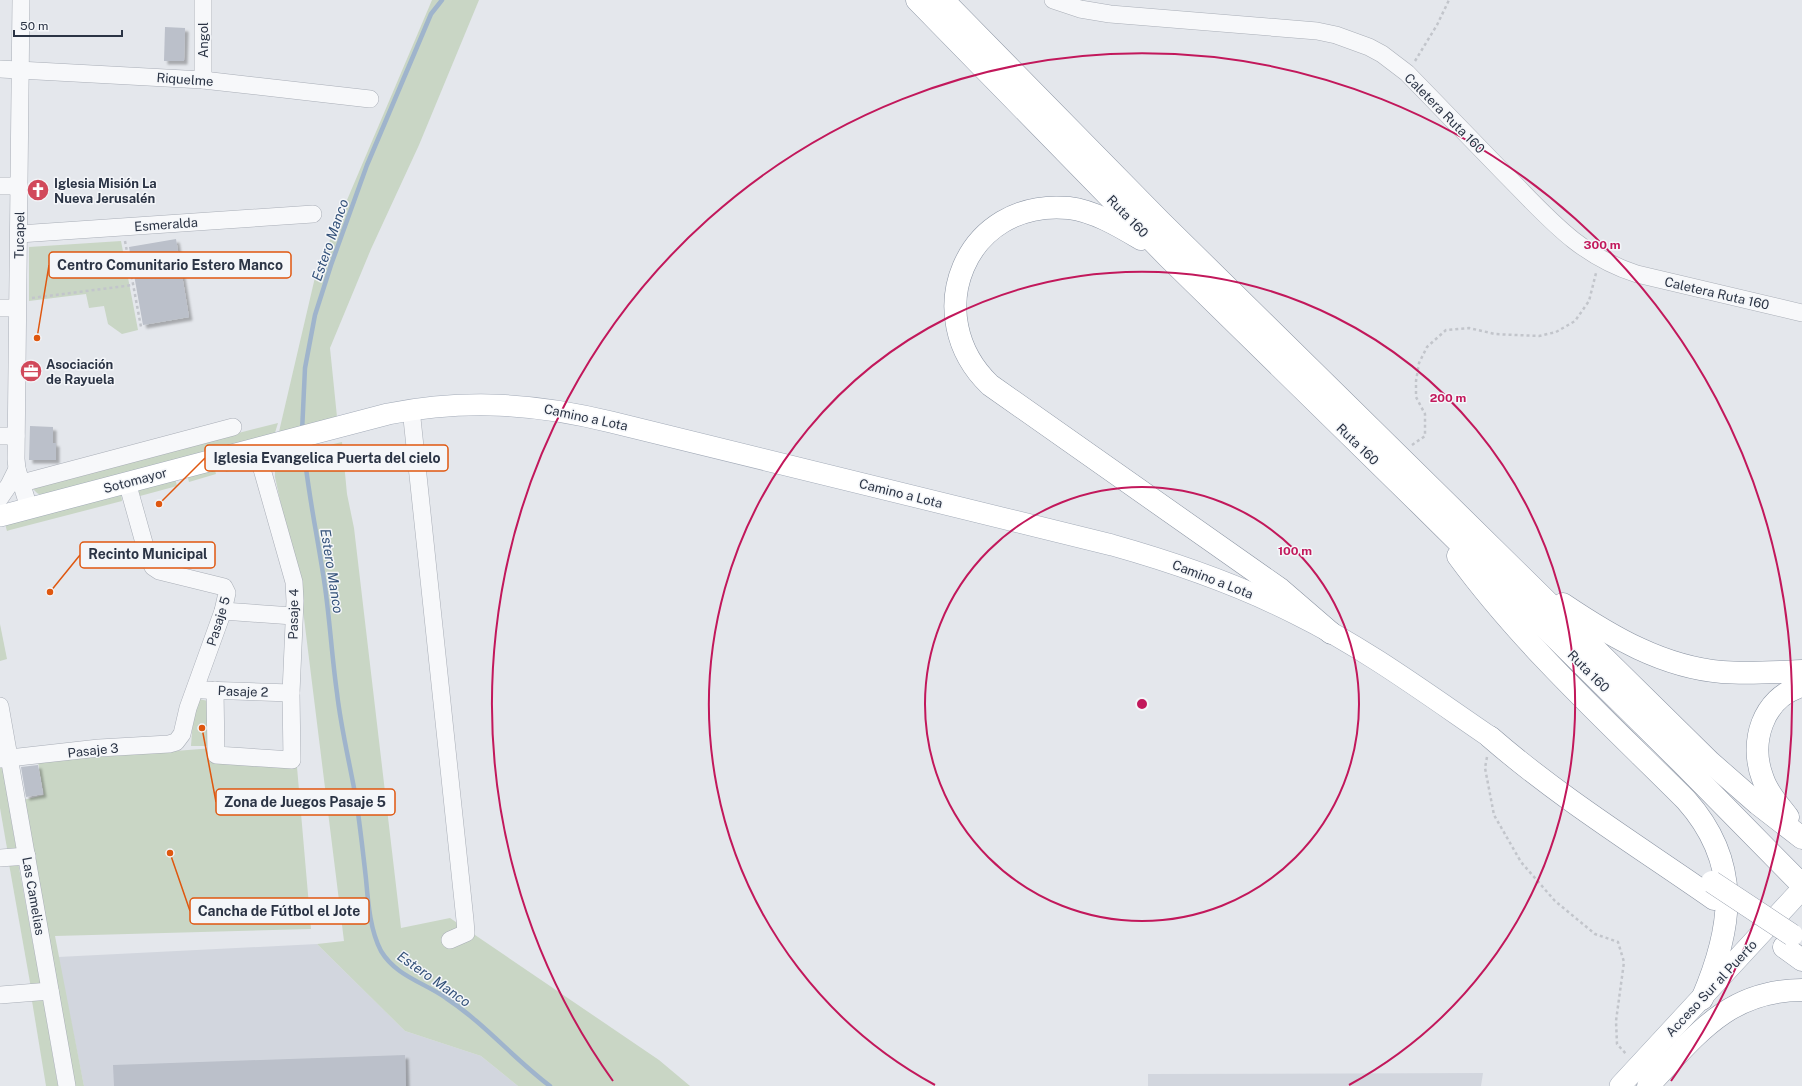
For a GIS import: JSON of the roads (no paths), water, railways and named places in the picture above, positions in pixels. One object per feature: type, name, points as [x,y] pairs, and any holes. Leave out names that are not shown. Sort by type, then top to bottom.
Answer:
[{"type":"highway","name":"Ruta 160","points":[[917,0],[1169,258],[1420,504],[1796,878]]},
{"type":"highway","name":"Ruta 160","points":[[943,0],[1139,200],[1710,762],[1758,804],[1802,838]]},
{"type":"highway","points":[[1169,258],[1117,225],[1083,211],[1069,208],[1044,209],[1013,217],[988,232],[972,250],[965,264],[960,278],[956,308],[956,320],[962,344],[973,366],[990,385],[1280,589],[1331,633]]},
{"type":"highway","points":[[1420,504],[1468,570],[1521,634],[1686,800],[1707,826],[1721,857],[1726,880],[1728,904],[1727,919],[1718,957],[1702,999]]},
{"type":"highway","points":[[1516,572],[1604,630],[1642,651],[1665,660],[1682,665],[1722,672],[1802,671]]},
{"type":"highway","points":[[1802,686],[1783,695],[1772,705],[1763,721],[1757,744],[1759,767],[1766,788],[1802,834]]},
{"type":"highway","points":[[1490,737],[1552,774],[1713,890],[1792,941],[1802,960]]},
{"type":"highway","points":[[1648,1086],[1700,1032],[1721,1014],[1739,1003],[1759,995],[1780,991],[1802,990]]},
{"type":"main road","name":"Camino a Lota","points":[[264,446],[366,419],[411,409],[460,405],[506,405],[560,411],[611,422],[1151,556],[1227,582],[1283,608],[1331,633],[1397,674],[1490,737]]},
{"type":"main road","name":"Sotomayor","points":[[0,516],[264,446]]},
{"type":"main road","name":"Acceso Sur al Puerto","points":[[1620,1086],[1802,889]]},
{"type":"street","name":"Tucapel","points":[[21,0],[17,304],[8,436],[29,508]]},
{"type":"street","name":"Angol","points":[[203,0],[203,80]]},
{"type":"street","name":"Caletera Ruta 160","points":[[1053,0],[1080,8],[1110,14],[1317,31],[1336,34],[1369,47],[1382,54],[1407,73],[1558,228],[1593,255],[1607,263],[1637,274],[1802,313]]},
{"type":"street","name":"Riquelme","points":[[0,69],[203,80],[370,99]]},
{"type":"street","points":[[0,186],[19,186]]},
{"type":"street","name":"Esmeralda","points":[[19,234],[313,214]]},
{"type":"street","points":[[0,308],[17,304]]},
{"type":"street","points":[[411,409],[466,933],[450,940]]},
{"type":"street","name":"Sotomayor","points":[[20,476],[233,427]]},
{"type":"street","name":"Pasaje 4","points":[[215,690],[216,755],[292,760],[291,693],[293,616],[295,601],[294,582],[264,446]]},
{"type":"street","points":[[0,498],[9,485],[20,476]]},
{"type":"street","name":"Pasaje 5","points":[[126,482],[148,557],[153,567],[159,571],[224,586],[227,593],[223,611],[188,708],[182,734],[176,742]]},
{"type":"street","points":[[223,611],[293,616]]},
{"type":"street","name":"Pasaje 2","points":[[194,690],[291,693]]},
{"type":"street","name":"Las Camelias","points":[[0,706],[5,758],[27,856],[67,1086]]},
{"type":"street","name":"Pasaje 3","points":[[5,758],[100,748],[169,744],[176,742]]},
{"type":"street","points":[[0,858],[27,856]]},
{"type":"street","points":[[0,995],[50,991]]},
{"type":"waterway","name":"Estero Manco","points":[[302,432],[305,368],[315,315],[331,265],[367,165],[431,14],[442,0]]},
{"type":"waterway","name":"Estero Manco","points":[[303,441],[310,496],[325,587],[339,706],[356,799],[370,916],[377,943],[387,960],[394,967],[410,978],[437,992],[460,1008],[550,1086]]},
{"type":"place","name":"Iglesia Misión La Nueva Jerusalén","points":[[38,190]]},
{"type":"place","name":"Centro Comunitario Estero Manco","points":[[37,338]]},
{"type":"place","name":"Asociación de Rayuela","points":[[31,371]]},
{"type":"place","name":"Iglesia Evangelica Puerta del cielo","points":[[159,504]]},
{"type":"place","name":"Recinto Municipal","points":[[50,592]]},
{"type":"place","name":"Zona de Juegos Pasaje 5","points":[[202,728]]},
{"type":"place","name":"Cancha de Fútbol el Jote","points":[[170,853]]}]
